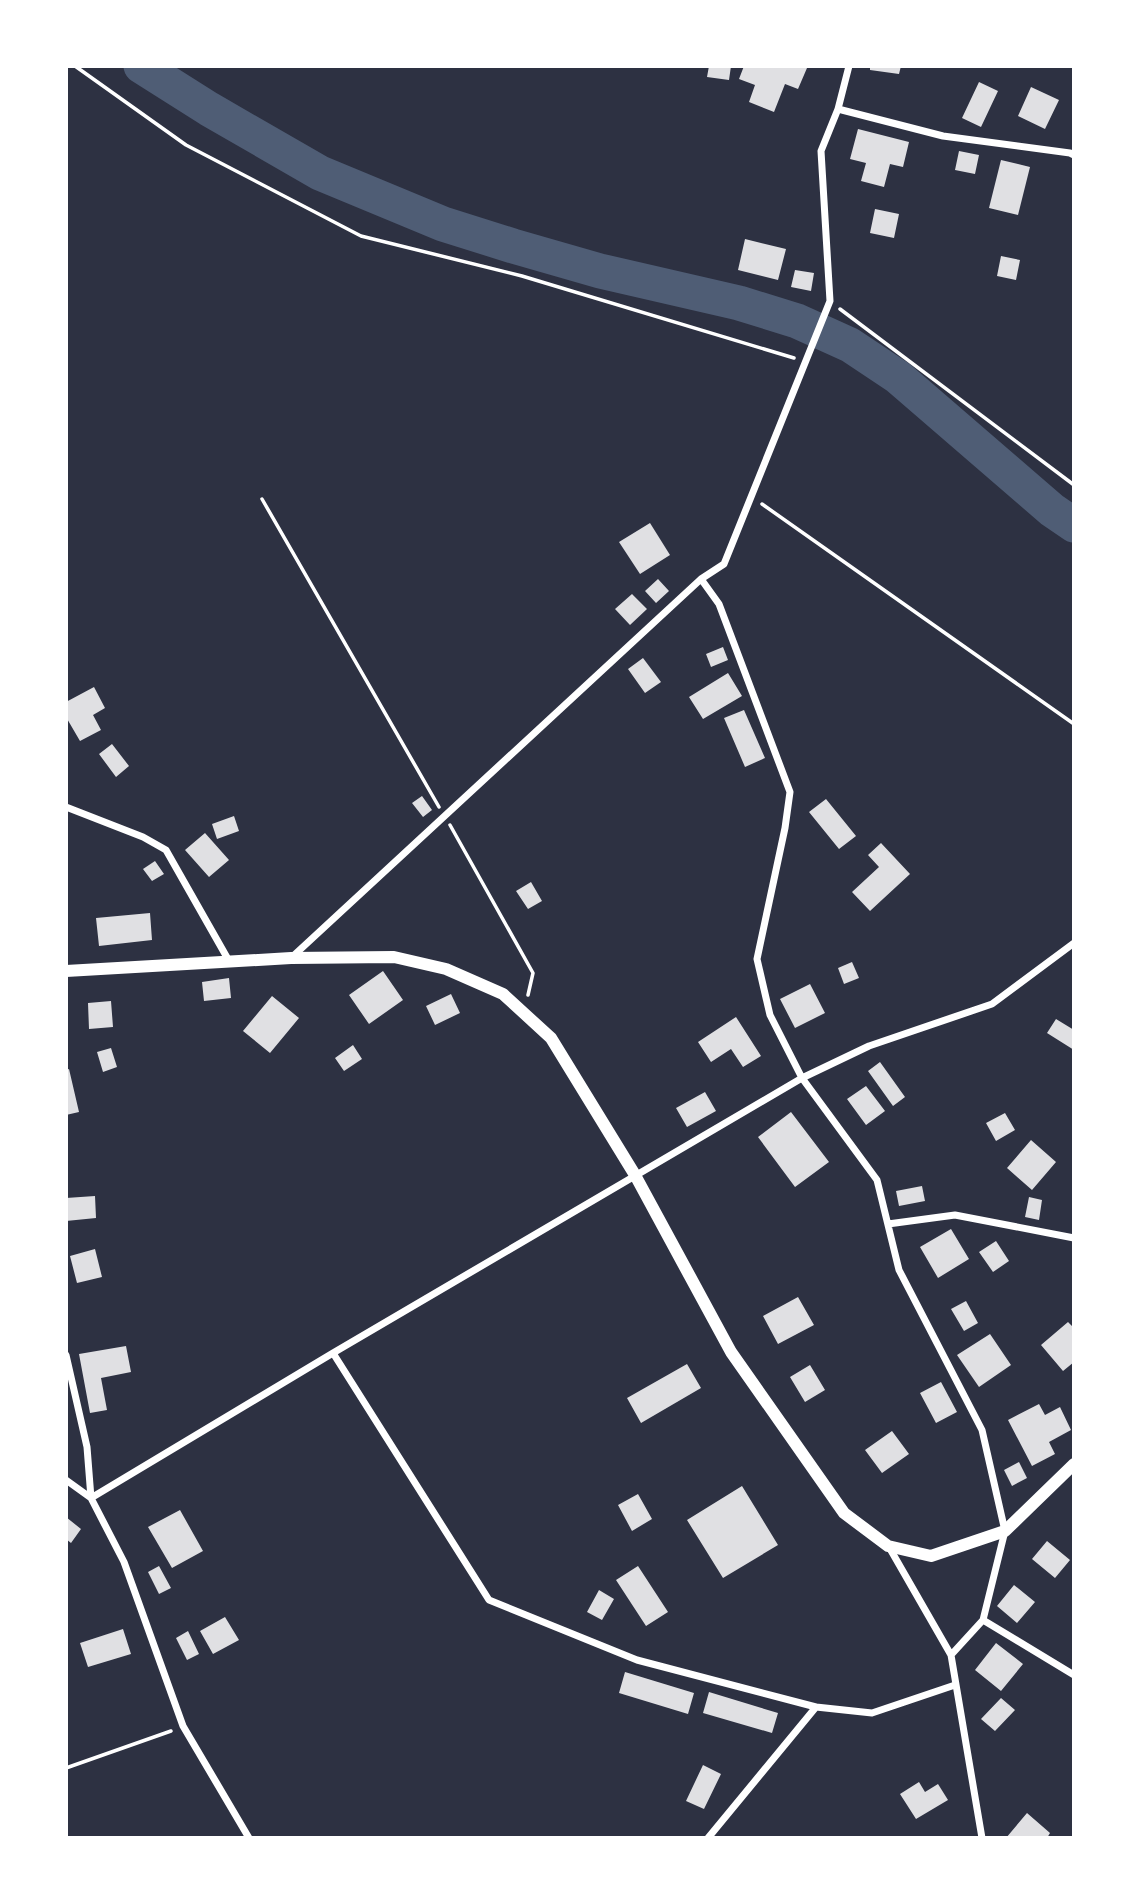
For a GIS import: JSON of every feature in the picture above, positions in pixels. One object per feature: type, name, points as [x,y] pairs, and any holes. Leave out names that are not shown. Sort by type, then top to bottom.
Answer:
[{"type":"main road","points":[[66,971],[291,957],[394,957],[446,969],[503,994],[551,1038],[635,1175],[732,1352],[844,1513],[888,1546],[931,1556],[1005,1531],[1073,1464]]},
{"type":"street","points":[[291,957],[701,579],[724,564],[830,301],[821,151],[838,109],[849,66]]},
{"type":"street","points":[[838,109],[943,136],[1072,153]]},
{"type":"street","points":[[701,579],[719,604],[790,792],[757,959],[770,1015],[802,1078],[877,1180],[900,1270],[982,1430],[1005,1531],[983,1620],[951,1655]]},
{"type":"street","points":[[66,807],[143,837],[166,850],[229,961]]},
{"type":"street","points":[[91,1498],[802,1078],[869,1046],[992,1004],[1073,943]]},
{"type":"street","points":[[888,1224],[955,1216],[1073,1238]]},
{"type":"street","points":[[333,1353],[489,1600],[637,1660],[816,1707],[872,1713],[955,1685]]},
{"type":"street","points":[[66,1355],[87,1447],[91,1498],[124,1562],[183,1726],[249,1838]]},
{"type":"street","points":[[66,1480],[91,1498]]},
{"type":"street","points":[[888,1546],[951,1655],[982,1838]]},
{"type":"street","points":[[983,1620],[1073,1675]]},
{"type":"street","points":[[708,1838],[816,1707]]},
{"type":"path","points":[[75,66],[187,145],[360,236],[522,276],[806,361]]},
{"type":"path","points":[[830,301],[1073,485]]},
{"type":"path","points":[[752,497],[1073,724]]},
{"type":"path","points":[[262,499],[533,973],[523,1013]]},
{"type":"path","points":[[66,1768],[183,1726]]},
{"type":"building","points":[[709,66],[731,66],[729,80],[707,77]]},
{"type":"building","points":[[744,66],[807,68],[798,89],[785,84],[774,112],[749,102],[755,85],[739,79]]},
{"type":"building","points":[[870,66],[901,66],[899,74],[870,70]]},
{"type":"building","points":[[979,82],[998,91],[981,127],[962,118]]},
{"type":"building","points":[[1031,87],[1059,100],[1045,129],[1018,116]]},
{"type":"building","points":[[858,129],[909,142],[903,167],[890,164],[884,187],[861,181],[866,163],[850,159]]},
{"type":"building","points":[[959,151],[979,155],[975,174],[955,170]]},
{"type":"building","points":[[1001,160],[1030,167],[1018,215],[989,208]]},
{"type":"building","points":[[875,209],[899,214],[894,238],[870,233]]},
{"type":"building","points":[[745,239],[786,249],[778,280],[738,270]]},
{"type":"building","points":[[1001,256],[1020,260],[1016,280],[997,276]]},
{"type":"building","points":[[795,270],[814,273],[811,291],[791,287]]},
{"type":"building","points":[[650,523],[670,555],[640,574],[619,542]]},
{"type":"building","points":[[658,579],[669,591],[656,603],[645,591]]},
{"type":"building","points":[[632,594],[647,609],[630,625],[615,609]]},
{"type":"building","points":[[723,647],[728,660],[711,667],[706,654]]},
{"type":"building","points":[[643,658],[661,682],[645,693],[628,669]]},
{"type":"building","points":[[728,673],[742,696],[703,719],[689,697]]},
{"type":"building","points":[[94,687],[105,708],[93,715],[101,730],[80,741],[66,717],[66,702]]},
{"type":"building","points":[[744,710],[765,758],[745,767],[724,718]]},
{"type":"building","points":[[112,744],[129,766],[116,777],[99,754]]},
{"type":"building","points":[[422,796],[432,810],[423,817],[412,803]]},
{"type":"building","points":[[826,799],[856,836],[839,849],[809,812]]},
{"type":"building","points":[[234,816],[239,831],[217,839],[212,824]]},
{"type":"building","points":[[205,833],[229,860],[209,877],[185,850]]},
{"type":"building","points":[[881,843],[910,874],[870,911],[852,892],[879,867],[868,855]]},
{"type":"building","points":[[155,861],[164,874],[152,881],[143,869]]},
{"type":"building","points":[[531,882],[542,901],[528,909],[516,891]]},
{"type":"building","points":[[150,913],[152,940],[99,946],[96,918]]},
{"type":"building","points":[[852,962],[859,978],[844,984],[838,968]]},
{"type":"building","points":[[383,971],[403,1000],[369,1024],[349,995]]},
{"type":"building","points":[[229,978],[231,998],[204,1001],[202,982]]},
{"type":"building","points":[[810,984],[825,1013],[795,1028],[780,999]]},
{"type":"building","points":[[451,994],[460,1013],[435,1025],[426,1006]]},
{"type":"building","points":[[272,996],[299,1018],[270,1053],[243,1031]]},
{"type":"building","points":[[111,1001],[113,1027],[89,1029],[88,1003]]},
{"type":"building","points":[[736,1017],[761,1056],[743,1067],[731,1049],[711,1062],[698,1042]]},
{"type":"building","points":[[1056,1019],[1074,1030],[1074,1050],[1047,1033]]},
{"type":"building","points":[[353,1045],[362,1059],[344,1071],[335,1058]]},
{"type":"building","points":[[111,1048],[117,1067],[103,1072],[97,1052]]},
{"type":"building","points":[[880,1062],[905,1097],[893,1106],[868,1071]]},
{"type":"building","points":[[69,1069],[79,1112],[66,1115],[66,1070]]},
{"type":"building","points":[[866,1086],[885,1111],[866,1125],[847,1099]]},
{"type":"building","points":[[705,1092],[716,1111],[687,1127],[676,1108]]},
{"type":"building","points":[[791,1112],[829,1162],[795,1187],[758,1137]]},
{"type":"building","points":[[1005,1113],[1015,1130],[996,1141],[986,1123]]},
{"type":"building","points":[[1031,1140],[1056,1162],[1032,1190],[1007,1168]]},
{"type":"building","points":[[922,1186],[925,1201],[899,1206],[896,1191]]},
{"type":"building","points":[[95,1196],[96,1218],[66,1221],[66,1198]]},
{"type":"building","points":[[1029,1197],[1042,1200],[1039,1220],[1025,1217]]},
{"type":"building","points":[[951,1229],[969,1259],[938,1278],[920,1247]]},
{"type":"building","points":[[996,1241],[1009,1261],[993,1272],[979,1252]]},
{"type":"building","points":[[95,1249],[102,1277],[77,1283],[70,1256]]},
{"type":"building","points":[[798,1297],[814,1325],[778,1344],[763,1316]]},
{"type":"building","points":[[966,1301],[978,1323],[964,1331],[951,1309]]},
{"type":"building","points":[[1068,1322],[1074,1328],[1074,1362],[1063,1371],[1041,1345]]},
{"type":"building","points":[[990,1334],[1011,1365],[979,1387],[957,1355]]},
{"type":"building","points":[[126,1346],[131,1372],[101,1378],[107,1410],[90,1413],[79,1354]]},
{"type":"building","points":[[687,1364],[701,1388],[641,1423],[627,1398]]},
{"type":"building","points":[[810,1365],[825,1390],[805,1402],[790,1377]]},
{"type":"building","points":[[941,1382],[957,1412],[936,1423],[920,1393]]},
{"type":"building","points":[[1039,1404],[1045,1415],[1060,1407],[1071,1430],[1049,1442],[1055,1454],[1032,1466],[1008,1420]]},
{"type":"building","points":[[892,1431],[909,1454],[882,1473],[865,1450]]},
{"type":"building","points":[[1019,1462],[1027,1478],[1012,1486],[1004,1470]]},
{"type":"building","points":[[742,1486],[778,1545],[723,1578],[687,1520]]},
{"type":"building","points":[[638,1494],[652,1519],[632,1531],[618,1505]]},
{"type":"building","points":[[180,1510],[203,1551],[172,1568],[148,1527]]},
{"type":"building","points":[[66,1517],[81,1529],[71,1543],[66,1539]]},
{"type":"building","points":[[1047,1541],[1070,1560],[1055,1578],[1032,1559]]},
{"type":"building","points":[[159,1566],[171,1588],[159,1594],[148,1572]]},
{"type":"building","points":[[638,1566],[668,1612],[646,1626],[616,1580]]},
{"type":"building","points":[[1014,1585],[1035,1602],[1017,1623],[997,1606]]},
{"type":"building","points":[[599,1590],[614,1599],[602,1620],[587,1612]]},
{"type":"building","points":[[225,1617],[239,1640],[213,1654],[200,1631]]},
{"type":"building","points":[[123,1629],[131,1654],[88,1667],[80,1643]]},
{"type":"building","points":[[188,1631],[199,1654],[187,1660],[176,1638]]},
{"type":"building","points":[[996,1643],[1023,1664],[1001,1691],[975,1670]]},
{"type":"building","points":[[625,1672],[694,1693],[688,1714],[619,1693]]},
{"type":"building","points":[[709,1692],[778,1713],[772,1733],[703,1713]]},
{"type":"building","points":[[1001,1698],[1015,1710],[995,1731],[981,1719]]},
{"type":"building","points":[[703,1765],[721,1774],[704,1809],[686,1801]]},
{"type":"building","points":[[919,1782],[925,1792],[938,1784],[948,1800],[916,1819],[900,1794]]},
{"type":"building","points":[[1027,1813],[1050,1833],[1047,1838],[1006,1838]]},
{"type":"waterway","points":[[141,66],[320,173],[443,224],[600,271],[739,303],[797,321],[850,345],[898,377],[1052,510],[1074,525]]}]
